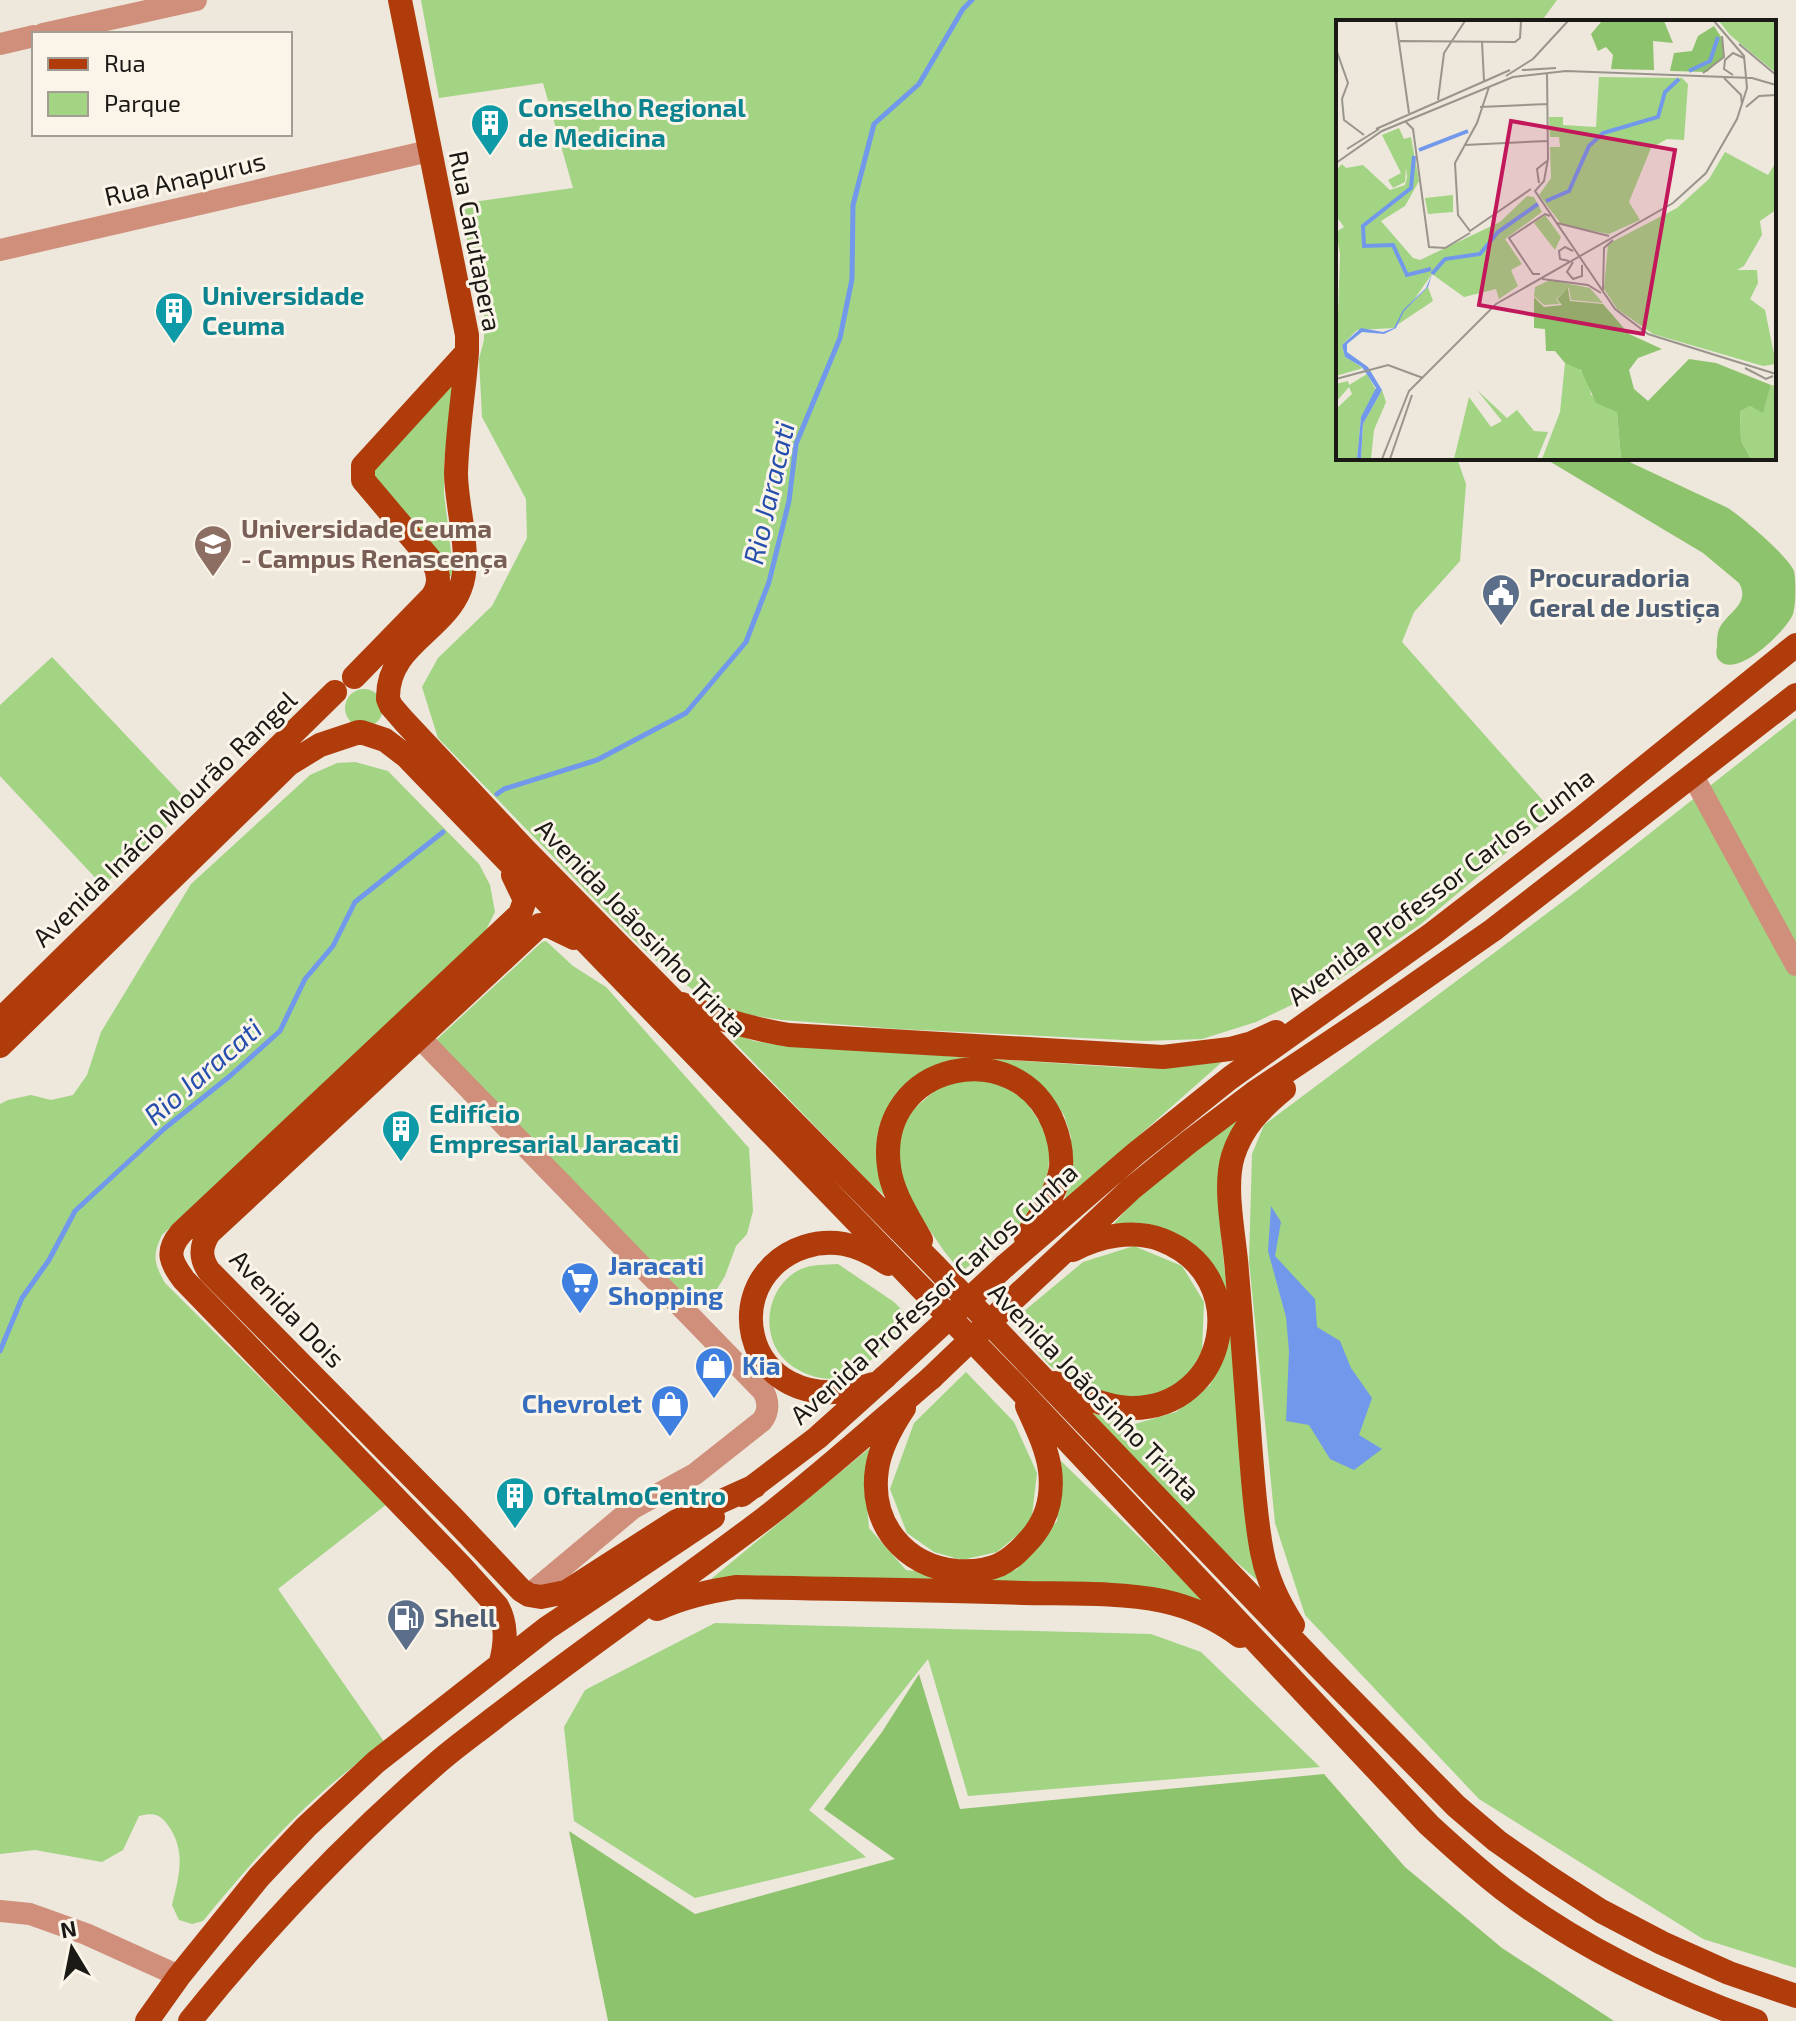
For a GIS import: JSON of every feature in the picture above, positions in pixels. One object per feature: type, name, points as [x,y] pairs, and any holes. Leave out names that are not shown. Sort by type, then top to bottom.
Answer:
[{"type":"main road","name":"Rua Carutapera","points":[[400,0],[465,326],[467,352]]},
{"type":"main road","points":[[354,677],[432,597],[437,588],[438,574],[434,564],[363,480],[363,466],[467,352]]},
{"type":"main road","points":[[388,698],[383,688],[372,679],[354,677],[341,683],[335,692],[332,700],[334,716],[345,728],[360,732],[372,730],[382,722],[387,715],[390,676],[398,662],[449,609],[461,587],[465,565],[456,472],[467,352]]},
{"type":"main road","name":"Avenida Professor Carlos Cunha","points":[[147,2021],[259,1877],[306,1827],[376,1762],[501,1662],[702,1525],[817,1438],[1010,1262],[1135,1154],[1230,1078],[1432,934],[1582,818],[1796,645]]},
{"type":"main road","name":"Avenida Inácio Mourão Rangel","points":[[0,1020],[335,692]]},
{"type":"main road","name":"Avenida Professor Carlos Cunha","points":[[190,2021],[286,1907],[361,1831],[438,1762],[825,1469],[925,1383],[1131,1189],[1254,1093],[1493,930],[1796,695]]},
{"type":"main road","name":"Avenida Joãosinho Trinta","points":[[388,698],[395,712],[515,839],[936,1267],[1029,1382],[1279,1665],[1429,1825],[1505,1890],[1575,1938],[1638,1972],[1756,2021]]},
{"type":"main road","name":"Avenida Joãosinho Trinta","points":[[360,732],[380,737],[395,747],[928,1295],[1029,1382],[1456,1806],[1497,1841],[1601,1911],[1729,1973],[1796,1996]]},
{"type":"main road","name":"Avenida Inácio Mourão Rangel","points":[[0,1046],[289,764],[320,745],[360,732]]},
{"type":"main road","name":"Avenida Dois","points":[[501,1662],[505,1635],[497,1606],[184,1280],[173,1264],[172,1244],[520,914],[525,900],[502,856]]},
{"type":"main road","name":"Avenida Dois","points":[[529,1595],[209,1271],[203,1259],[203,1245],[209,1233],[540,925],[547,925],[590,946]]},
{"type":"main road","points":[[673,1000],[748,1027],[789,1035],[1163,1057],[1217,1051],[1252,1043],[1343,999]]},
{"type":"main road","points":[[1318,1666],[1276,1598],[1262,1551],[1229,1175],[1237,1144],[1262,1108],[1374,1013]]},
{"type":"main road","points":[[936,1267],[895,1189],[889,1170],[888,1144],[895,1118],[922,1085],[941,1074],[964,1069],[989,1070],[1025,1087],[1049,1112],[1060,1146],[1061,1167],[1057,1182],[1010,1262]]},
{"type":"main road","points":[[925,1383],[899,1416],[881,1453],[876,1483],[879,1507],[887,1528],[908,1554],[929,1565],[968,1572],[989,1569],[1014,1556],[1037,1530],[1050,1504],[1048,1462],[1029,1382],[1120,1407],[1163,1404],[1182,1393],[1201,1375],[1215,1349],[1221,1323],[1211,1280],[1200,1264],[1172,1244],[1155,1237],[1118,1235],[1084,1244],[1024,1289]]},
{"type":"main road","points":[[885,1377],[851,1391],[826,1393],[804,1389],[783,1379],[767,1366],[756,1347],[751,1317],[758,1284],[769,1268],[790,1253],[808,1245],[833,1243],[873,1254],[928,1295]]},
{"type":"main road","points":[[313,1415],[332,1396]]},
{"type":"main road","points":[[529,1595],[541,1597],[566,1592],[675,1522],[755,1486]]},
{"type":"main road","points":[[574,1610],[591,1577]]},
{"type":"main road","points":[[618,1626],[674,1601],[737,1587],[1127,1596],[1191,1609],[1228,1628],[1279,1665]]},
{"type":"street","points":[[52,32],[196,0]]},
{"type":"street","points":[[0,44],[32,36]]},
{"type":"street","name":"Rua Anapurus","points":[[0,250],[429,151]]},
{"type":"street","points":[[1693,776],[1796,965]]},
{"type":"street","points":[[419,1037],[765,1395],[767,1412],[762,1421],[695,1474],[633,1508],[529,1595]]},
{"type":"street","points":[[0,1911],[30,1914],[86,1934],[179,1976]]},
{"type":"green space","points":[[421,0],[1557,0],[1542,20],[1336,20],[1336,460],[1458,460],[1466,484],[1460,561],[1414,612],[1402,642],[1554,813],[1421,924],[1323,990],[1256,1022],[1202,1039],[1144,1041],[782,1020],[737,1013],[700,995],[633,939],[438,738],[422,687],[438,658],[492,606],[527,538],[526,499],[482,417],[479,359],[484,340],[484,315],[459,204],[573,188],[543,83],[439,98]]},
{"type":"green space","points":[[450,385],[444,493],[453,569],[452,576],[446,577],[371,478],[371,466]]},
{"type":"green space","points":[[1547,460],[1625,460],[1728,508],[1754,528],[1790,564],[1795,586],[1793,614],[1760,651],[1736,664],[1726,664],[1718,659],[1716,652],[1719,629],[1740,602],[1742,590],[1739,583],[1703,553]]},
{"type":"green space","points":[[52,657],[191,804],[103,886],[0,776],[0,705]]},
{"type":"green space","points":[[364,689],[377,695],[383,708],[377,721],[364,727],[351,721],[345,708],[351,695]]},
{"type":"green space","points":[[1796,718],[1796,1968],[1703,1939],[1479,1799],[1305,1615],[1275,1523],[1249,1261],[1252,1154],[1264,1125],[1578,890]]},
{"type":"green space","points":[[355,762],[388,771],[479,864],[490,885],[495,912],[483,936],[162,1235],[156,1259],[165,1283],[387,1504],[278,1589],[385,1743],[306,1807],[203,1921],[192,1924],[179,1920],[172,1905],[179,1873],[179,1853],[173,1834],[158,1816],[139,1816],[123,1850],[102,1862],[35,1850],[0,1854],[0,1104],[31,1095],[51,1100],[73,1095],[87,1075],[101,1032],[191,884],[310,775],[337,763]]},
{"type":"green space","points":[[546,941],[573,966],[606,987],[749,1148],[753,1211],[747,1234],[736,1246],[717,1289],[707,1297],[686,1300],[435,1041]]},
{"type":"green space","points":[[735,1034],[778,1045],[1129,1068],[1222,1062],[1064,1202],[1071,1176],[1071,1137],[1064,1115],[1051,1098],[1003,1066],[893,1102],[882,1119],[877,1137],[879,1173],[887,1198],[731,1039]]},
{"type":"green space","points":[[972,1079],[991,1082],[1025,1100],[1047,1133],[1050,1151],[1041,1194],[1023,1224],[961,1272],[914,1207],[899,1177],[898,1134],[907,1115],[939,1087]]},
{"type":"green space","points":[[1250,1109],[1220,1169],[1221,1235],[1257,1580],[1205,1535],[1088,1411],[1128,1426],[1176,1412],[1210,1385],[1223,1352],[1213,1267],[1112,1226],[1141,1193]]},
{"type":"green space","points":[[1134,1246],[1182,1266],[1204,1302],[1202,1351],[1182,1386],[1136,1402],[1092,1394],[1050,1366],[1012,1321],[1083,1262]]},
{"type":"green space","points":[[838,1264],[894,1302],[911,1319],[856,1376],[848,1379],[817,1377],[794,1367],[776,1348],[769,1323],[774,1298],[789,1276],[805,1267]]},
{"type":"green space","points":[[966,1372],[1014,1422],[1037,1473],[1031,1524],[997,1552],[962,1560],[934,1552],[907,1533],[890,1489],[914,1423]]},
{"type":"green space","points":[[878,1441],[865,1483],[869,1528],[906,1570],[988,1579],[1017,1569],[1057,1521],[1061,1461],[1221,1617],[1189,1600],[710,1580]]},
{"type":"green space","points":[[715,1623],[1151,1634],[1201,1652],[1320,1767],[968,1796],[928,1659],[809,1810],[866,1857],[695,1898],[574,1821],[564,1727],[585,1690]]},
{"type":"green space","points":[[919,1674],[960,1809],[1324,1774],[1405,1867],[1502,1948],[1614,2021],[608,2021],[569,1831],[695,1914],[895,1859],[824,1809],[882,1732]]},
{"type":"water","points":[[1271,1206],[1281,1222],[1275,1256],[1315,1299],[1317,1327],[1340,1341],[1351,1368],[1372,1398],[1359,1435],[1382,1449],[1354,1470],[1330,1459],[1309,1425],[1286,1421],[1289,1351],[1286,1317],[1268,1251]]},
{"type":"waterway","name":"Rio Jaracati","points":[[497,794],[504,789],[597,760],[686,713],[746,642],[769,582],[789,501],[796,444],[840,338],[852,279],[853,205],[874,124],[919,84],[963,9],[972,0]]},
{"type":"waterway","name":"Rio Jaracati","points":[[0,1351],[22,1298],[49,1260],[75,1211],[165,1128],[280,1031],[305,979],[333,946],[355,902],[443,832]]},
{"type":"place","name":"Conselho Regional de Medicina","points":[[490,157]]},
{"type":"place","name":"Universidade Ceuma","points":[[174,345]]},
{"type":"place","name":"Universidade Ceuma - Campus Renascença","points":[[213,578]]},
{"type":"place","name":"Procuradoria Geral de Justiça","points":[[1501,627]]},
{"type":"place","name":"Edifício Empresarial Jaracati","points":[[401,1163]]},
{"type":"place","name":"Jaracati Shopping","points":[[580,1315]]},
{"type":"place","name":"Kia","points":[[714,1400]]},
{"type":"place","name":"Chevrolet","points":[[670,1438]]},
{"type":"place","name":"OftalmoCentro","points":[[515,1530]]},
{"type":"place","name":"Shell","points":[[406,1652]]}]
